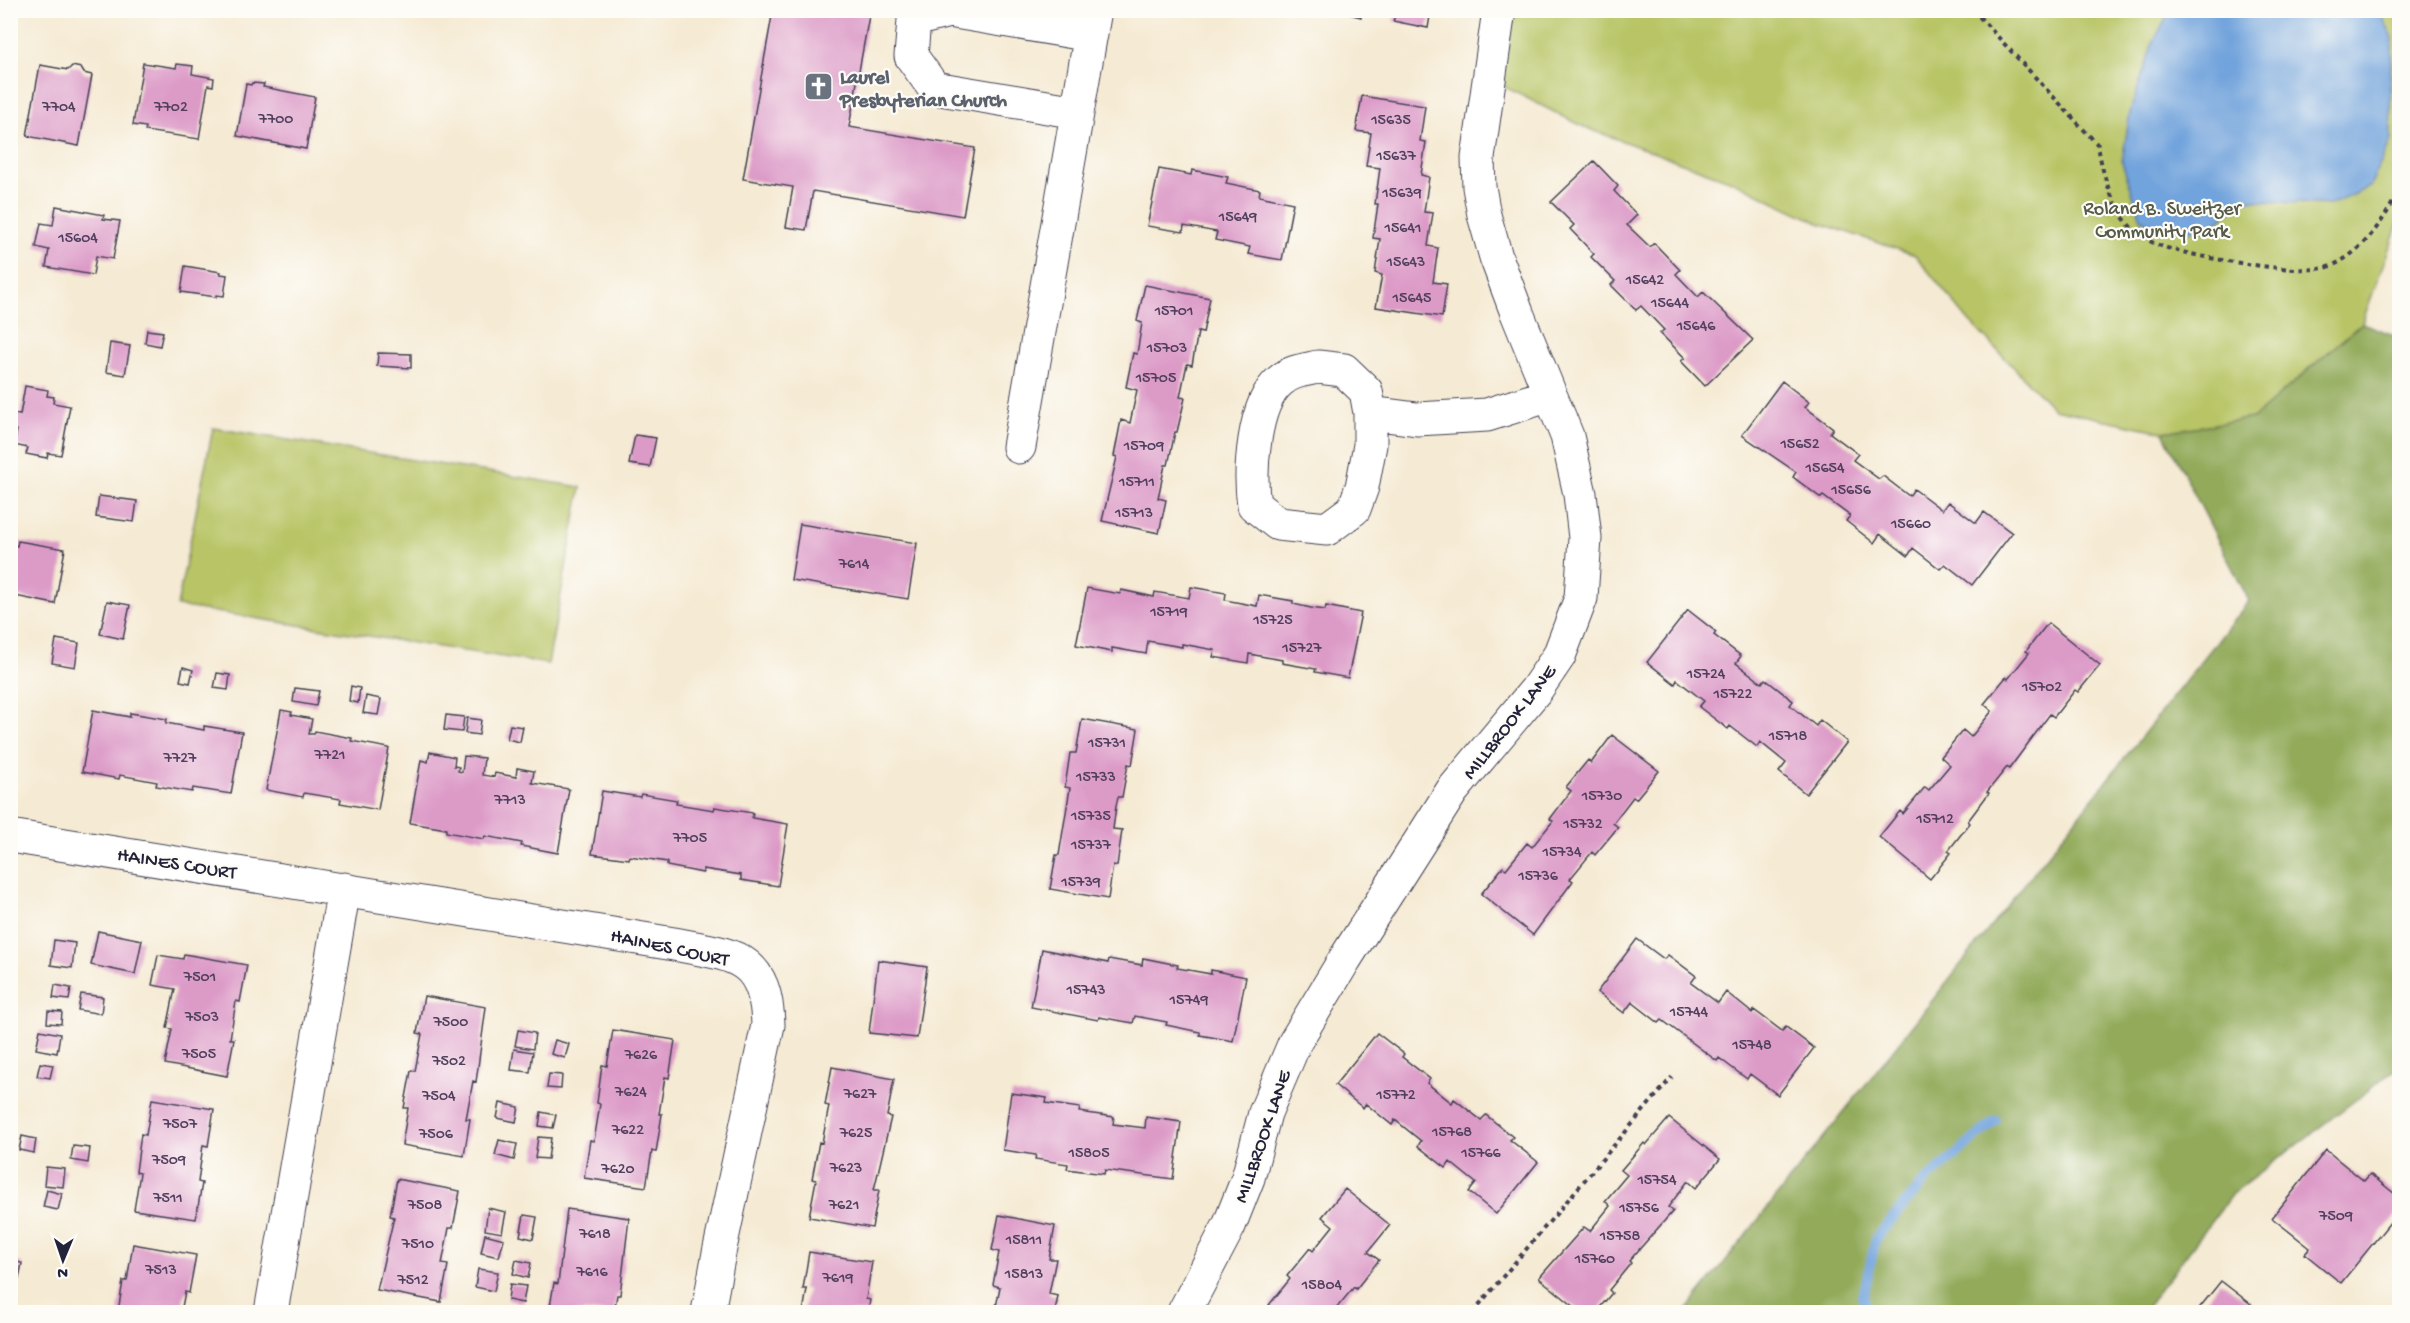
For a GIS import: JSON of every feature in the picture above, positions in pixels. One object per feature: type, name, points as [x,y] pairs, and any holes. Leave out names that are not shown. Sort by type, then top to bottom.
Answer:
[{"type":"street","name":"MILLBROOK LANE","points":[[1184,1312],[1229,1226],[1248,1178],[1265,1113],[1295,1042],[1345,958],[1452,791],[1536,690],[1559,656],[1581,598],[1585,538],[1580,494],[1567,436],[1496,257],[1484,216],[1479,187],[1478,158],[1499,10]]},
{"type":"street","points":[[1019,447],[1093,23],[949,11],[914,20],[911,56],[934,88],[1077,112]]},
{"type":"street","points":[[1318,367],[1344,370],[1366,391],[1370,413],[1370,445],[1362,487],[1354,509],[1327,529],[1278,524],[1254,505],[1251,486],[1258,425],[1267,398],[1278,382],[1294,372],[1318,367]]},
{"type":"street","points":[[1370,413],[1417,419],[1487,415],[1550,395]]},
{"type":"street","name":"HAINES COURT","points":[[10,836],[674,944],[709,951],[740,961],[752,968],[761,981],[767,1001],[768,1025],[708,1312]]},
{"type":"street","points":[[271,1312],[344,889]]},
{"type":"path","points":[[1973,10],[2098,145],[2101,162],[2120,212],[2130,226],[2155,244],[2200,255],[2290,270],[2328,267],[2347,257],[2375,231],[2400,187]]},
{"type":"path","points":[[1473,1312],[1672,1077]]},
{"type":"green space","name":"Roland B. Sweitzer Community Park","points":[[1499,11],[2399,11],[2399,221],[2362,323],[2253,418],[2163,432],[2054,409],[1968,320],[1915,255],[1819,223],[1729,180],[1584,127],[1489,79]]},
{"type":"green space","points":[[2362,323],[2399,337],[2399,1067],[2232,1194],[2143,1312],[1685,1312],[2249,601],[2163,432],[2253,418]]},
{"type":"green space","points":[[213,428],[581,487],[548,664],[177,606]]},
{"type":"water","points":[[2170,11],[2379,11],[2393,38],[2390,78],[2391,140],[2370,187],[2330,205],[2246,200],[2204,231],[2163,230],[2141,219],[2122,162],[2130,112],[2153,42]]},
{"type":"building","points":[[773,10],[870,10],[849,127],[975,148],[963,216],[813,191],[806,230],[786,227],[793,187],[743,179]]},
{"type":"building","points":[[1333,10],[1362,10],[1361,17]]},
{"type":"building","points":[[1373,10],[1431,10],[1428,28],[1393,21],[1395,16]]},
{"type":"building","points":[[143,63],[176,68],[177,64],[193,66],[192,74],[214,78],[213,86],[208,85],[199,139],[145,131],[146,127],[133,125]]},
{"type":"building","points":[[40,65],[68,70],[72,66],[81,68],[84,73],[92,75],[79,146],[27,136]]},
{"type":"building","points":[[252,83],[315,97],[306,149],[237,136],[246,84],[251,85]]},
{"type":"building","points":[[1362,96],[1425,106],[1420,141],[1426,142],[1421,175],[1429,177],[1424,212],[1433,213],[1428,246],[1438,248],[1433,282],[1447,284],[1442,317],[1376,307],[1382,275],[1375,273],[1380,239],[1373,238],[1380,168],[1366,166],[1371,133],[1356,131]]},
{"type":"building","points":[[1594,161],[1618,186],[1614,191],[1637,215],[1627,225],[1650,247],[1654,243],[1680,270],[1676,274],[1698,297],[1703,292],[1753,340],[1705,386],[1681,361],[1685,358],[1660,333],[1664,330],[1641,306],[1636,310],[1611,285],[1615,281],[1591,257],[1594,254],[1570,229],[1574,225],[1551,202]]},
{"type":"building","points":[[1159,169],[1191,175],[1192,170],[1228,177],[1226,183],[1260,190],[1259,196],[1293,203],[1282,260],[1248,254],[1250,247],[1215,240],[1217,232],[1184,226],[1183,232],[1147,226]]},
{"type":"building","points":[[56,206],[104,215],[103,219],[120,221],[113,259],[96,256],[93,275],[46,267],[49,250],[36,247],[41,223],[53,225]]},
{"type":"building","points":[[185,266],[227,275],[224,296],[181,292]]},
{"type":"building","points":[[1145,285],[1210,298],[1203,333],[1198,332],[1192,365],[1187,364],[1180,397],[1185,398],[1168,465],[1165,465],[1158,498],[1166,500],[1159,533],[1102,521],[1117,457],[1114,456],[1121,420],[1130,423],[1137,390],[1126,387],[1133,353],[1137,354],[1142,323],[1137,321]]},
{"type":"building","points":[[147,330],[163,332],[160,346],[145,343]]},
{"type":"building","points":[[110,343],[130,346],[125,375],[106,372]]},
{"type":"building","points":[[378,353],[411,354],[411,368],[377,366]]},
{"type":"building","points":[[1782,381],[1809,402],[1805,407],[1833,428],[1830,433],[1858,454],[1853,460],[1879,479],[1883,476],[1909,496],[1914,489],[1942,510],[1948,502],[1976,523],[1984,512],[2012,533],[1972,585],[1945,564],[1940,569],[1913,548],[1908,556],[1880,534],[1874,543],[1846,521],[1850,516],[1793,477],[1796,472],[1742,435]]},
{"type":"building","points":[[25,386],[48,390],[47,396],[54,397],[53,403],[70,406],[61,455],[48,453],[47,458],[26,454],[28,448],[14,445],[17,430],[12,429],[15,414],[20,415]]},
{"type":"building","points":[[635,435],[656,438],[650,467],[629,464]]},
{"type":"building","points":[[99,496],[137,501],[134,522],[96,517]]},
{"type":"building","points":[[800,524],[917,543],[908,599],[791,580]]},
{"type":"building","points":[[18,541],[65,549],[55,604],[10,595],[10,544],[17,546]]},
{"type":"building","points":[[1191,587],[1226,593],[1225,600],[1257,606],[1259,595],[1293,601],[1293,604],[1311,608],[1325,610],[1326,606],[1361,613],[1348,678],[1282,663],[1282,660],[1249,654],[1248,663],[1213,657],[1215,650],[1182,644],[1182,647],[1148,641],[1146,654],[1112,648],[1112,652],[1076,645],[1087,588],[1120,594],[1121,590],[1154,597],[1155,592],[1189,598]]},
{"type":"building","points":[[107,601],[130,605],[123,639],[100,634]]},
{"type":"building","points":[[1688,610],[1716,632],[1714,635],[1741,656],[1736,663],[1762,683],[1765,679],[1793,701],[1790,705],[1816,726],[1820,720],[1847,742],[1806,794],[1779,772],[1786,763],[1760,742],[1757,747],[1730,726],[1728,729],[1699,707],[1704,701],[1677,680],[1675,684],[1647,662]]},
{"type":"building","points":[[2048,623],[2100,665],[2078,692],[2075,690],[2054,717],[2050,714],[2009,769],[2007,767],[1987,792],[1989,793],[1968,821],[1970,823],[1948,851],[1951,853],[1930,879],[1879,837],[1900,811],[1903,814],[1925,787],[1929,790],[1950,765],[1941,757],[1963,730],[1971,737],[1992,711],[1984,704],[2029,653],[2026,651]]},
{"type":"building","points":[[56,639],[79,643],[75,667],[52,663]]},
{"type":"building","points":[[183,667],[193,670],[190,683],[180,681]]},
{"type":"building","points":[[217,673],[230,675],[228,690],[214,688]]},
{"type":"building","points":[[351,686],[360,688],[358,703],[349,701]]},
{"type":"building","points":[[295,688],[319,691],[316,706],[293,702]]},
{"type":"building","points":[[366,696],[381,699],[378,715],[363,713]]},
{"type":"building","points":[[93,710],[130,717],[130,713],[167,719],[166,723],[204,730],[204,726],[242,732],[231,794],[193,788],[192,792],[156,786],[157,782],[120,775],[119,779],[82,772]]},
{"type":"building","points":[[281,710],[292,712],[291,715],[312,719],[309,734],[314,734],[315,731],[389,748],[378,810],[340,803],[341,799],[304,793],[303,797],[266,790]]},
{"type":"building","points":[[446,715],[464,717],[462,732],[444,730]]},
{"type":"building","points":[[467,718],[481,720],[479,735],[465,733]]},
{"type":"building","points":[[1082,719],[1138,729],[1132,765],[1128,764],[1122,797],[1118,797],[1116,806],[1113,829],[1122,830],[1117,866],[1113,865],[1108,899],[1050,889],[1056,855],[1059,855],[1070,788],[1065,787],[1070,753],[1076,753]]},
{"type":"building","points":[[510,725],[523,727],[520,742],[507,739]]},
{"type":"building","points":[[1612,735],[1659,771],[1636,799],[1633,797],[1613,823],[1618,827],[1595,855],[1592,852],[1570,879],[1573,881],[1533,935],[1481,894],[1503,867],[1506,869],[1527,843],[1532,847],[1553,821],[1550,819],[1571,791],[1566,787],[1588,760],[1591,763]]},
{"type":"building","points":[[430,752],[455,757],[454,766],[459,767],[458,771],[462,772],[464,756],[484,758],[482,775],[494,777],[495,773],[516,777],[517,768],[534,771],[532,783],[569,789],[558,853],[521,846],[522,843],[485,836],[484,839],[410,823],[421,760],[428,762]]},
{"type":"building","points":[[602,791],[677,800],[676,804],[714,810],[715,807],[753,813],[752,818],[788,824],[778,886],[741,880],[741,875],[703,869],[703,873],[667,866],[667,862],[630,856],[629,859],[592,854]]},
{"type":"building","points":[[98,931],[142,940],[135,974],[91,965]]},
{"type":"building","points":[[1637,939],[1664,959],[1668,955],[1696,976],[1691,983],[1718,1003],[1726,992],[1752,1013],[1754,1010],[1782,1031],[1786,1027],[1814,1048],[1778,1095],[1750,1074],[1747,1079],[1719,1058],[1717,1061],[1662,1020],[1659,1023],[1632,1002],[1624,1013],[1597,992]]},
{"type":"building","points":[[54,940],[75,943],[72,968],[51,965]]},
{"type":"building","points":[[1042,949],[1108,963],[1109,959],[1142,965],[1143,958],[1178,965],[1177,968],[1211,974],[1211,970],[1246,977],[1233,1041],[1200,1035],[1200,1032],[1166,1025],[1167,1022],[1135,1016],[1133,1023],[1099,1017],[1098,1020],[1031,1007]]},
{"type":"building","points":[[184,954],[247,965],[240,1002],[236,1001],[230,1039],[234,1039],[227,1076],[165,1064],[172,1029],[167,1028],[175,989],[152,985],[158,955],[183,959]]},
{"type":"building","points":[[878,960],[927,967],[917,1038],[869,1033]]},
{"type":"building","points":[[55,985],[71,988],[69,1000],[53,998]]},
{"type":"building","points":[[81,994],[103,997],[101,1014],[78,1010]]},
{"type":"building","points":[[424,996],[486,1007],[476,1082],[473,1081],[466,1119],[470,1119],[464,1156],[402,1145],[408,1108],[404,1108],[411,1071],[415,1071],[422,1034],[417,1033]]},
{"type":"building","points":[[48,1011],[62,1012],[61,1024],[47,1023]]},
{"type":"building","points":[[40,1030],[60,1034],[57,1053],[36,1049]]},
{"type":"building","points":[[518,1030],[535,1033],[533,1049],[515,1046]]},
{"type":"building","points":[[613,1030],[675,1040],[669,1078],[665,1077],[656,1152],[652,1151],[646,1187],[584,1178],[590,1140],[594,1141],[600,1104],[597,1103],[602,1065],[607,1066]]},
{"type":"building","points":[[1377,1033],[1404,1054],[1402,1057],[1430,1079],[1427,1083],[1452,1103],[1454,1099],[1481,1120],[1486,1115],[1513,1137],[1510,1140],[1538,1162],[1496,1214],[1469,1192],[1476,1183],[1450,1162],[1446,1168],[1418,1146],[1421,1141],[1395,1120],[1392,1125],[1366,1104],[1363,1108],[1335,1085]]},
{"type":"building","points":[[555,1040],[569,1044],[565,1058],[551,1054]]},
{"type":"building","points":[[514,1049],[533,1052],[530,1072],[511,1070]]},
{"type":"building","points":[[40,1063],[53,1065],[50,1078],[37,1076]]},
{"type":"building","points":[[832,1067],[894,1079],[887,1116],[891,1117],[874,1190],[879,1190],[872,1228],[809,1217],[816,1180],[812,1179],[829,1106],[825,1105]]},
{"type":"building","points":[[549,1074],[562,1075],[561,1089],[547,1088]]},
{"type":"building","points":[[1011,1093],[1047,1098],[1046,1103],[1080,1108],[1079,1112],[1114,1117],[1113,1124],[1145,1128],[1146,1117],[1181,1122],[1173,1179],[1105,1170],[1104,1174],[1067,1169],[1068,1164],[1035,1159],[1036,1155],[1003,1150]]},
{"type":"building","points":[[152,1099],[214,1109],[208,1146],[203,1145],[198,1182],[202,1183],[196,1219],[134,1210],[140,1173],[136,1172],[141,1134],[146,1135]]},
{"type":"building","points":[[500,1103],[519,1107],[516,1122],[497,1118]]},
{"type":"building","points":[[541,1112],[556,1115],[553,1128],[539,1126]]},
{"type":"building","points":[[1669,1118],[1720,1159],[1696,1188],[1688,1181],[1668,1207],[1673,1211],[1629,1261],[1631,1263],[1609,1290],[1612,1293],[1596,1312],[1581,1312],[1539,1278],[1584,1227],[1590,1231],[1610,1206],[1605,1201],[1627,1175],[1621,1170]]},
{"type":"building","points":[[22,1136],[36,1139],[34,1153],[19,1150]]},
{"type":"building","points":[[538,1137],[551,1138],[548,1159],[535,1158]]},
{"type":"building","points":[[499,1140],[517,1144],[514,1160],[495,1155]]},
{"type":"building","points":[[73,1146],[90,1148],[88,1163],[71,1160]]},
{"type":"building","points":[[2326,1150],[2364,1181],[2370,1174],[2400,1198],[2400,1210],[2341,1283],[2305,1254],[2310,1248],[2272,1218]]},
{"type":"building","points":[[46,1167],[65,1169],[63,1187],[44,1185]]},
{"type":"building","points":[[397,1179],[460,1191],[453,1228],[449,1228],[442,1264],[448,1265],[441,1302],[377,1290],[394,1217],[390,1216]]},
{"type":"building","points":[[1345,1189],[1390,1225],[1368,1252],[1379,1260],[1356,1289],[1354,1287],[1334,1311],[1336,1312],[1278,1312],[1269,1305],[1290,1279],[1287,1276],[1310,1248],[1313,1251],[1333,1226],[1322,1217]]},
{"type":"building","points":[[47,1190],[62,1194],[58,1210],[43,1207]]},
{"type":"building","points":[[488,1208],[506,1212],[502,1233],[485,1230]]},
{"type":"building","points":[[567,1209],[629,1218],[620,1295],[617,1295],[614,1312],[549,1312],[554,1283],[558,1284]]},
{"type":"building","points":[[524,1215],[537,1217],[533,1239],[520,1236]]},
{"type":"building","points":[[999,1215],[1055,1226],[1049,1259],[1056,1259],[1049,1294],[1058,1296],[1055,1312],[995,1312],[1000,1287],[993,1285],[999,1252],[992,1250]]},
{"type":"building","points":[[485,1234],[504,1239],[499,1257],[481,1253]]},
{"type":"building","points":[[133,1244],[196,1255],[189,1293],[185,1292],[181,1312],[118,1312],[123,1281],[127,1281]]},
{"type":"building","points":[[809,1252],[872,1262],[866,1299],[870,1300],[868,1312],[803,1312],[807,1289],[803,1289]]},
{"type":"building","points":[[516,1260],[531,1263],[528,1278],[513,1274]]},
{"type":"building","points":[[10,1261],[22,1263],[19,1279],[10,1278]]},
{"type":"building","points":[[478,1269],[498,1272],[494,1291],[475,1287]]},
{"type":"building","points":[[2221,1281],[2260,1311],[2261,1308],[2267,1312],[2196,1312]]},
{"type":"building","points":[[510,1284],[526,1286],[523,1303],[508,1300]]},
{"type":"waterway","points":[[1867,1312],[1863,1297],[1876,1238],[1923,1183],[1996,1120]]},
{"type":"place","name":"Laurel Presbyterian Church","points":[[819,87]]}]
